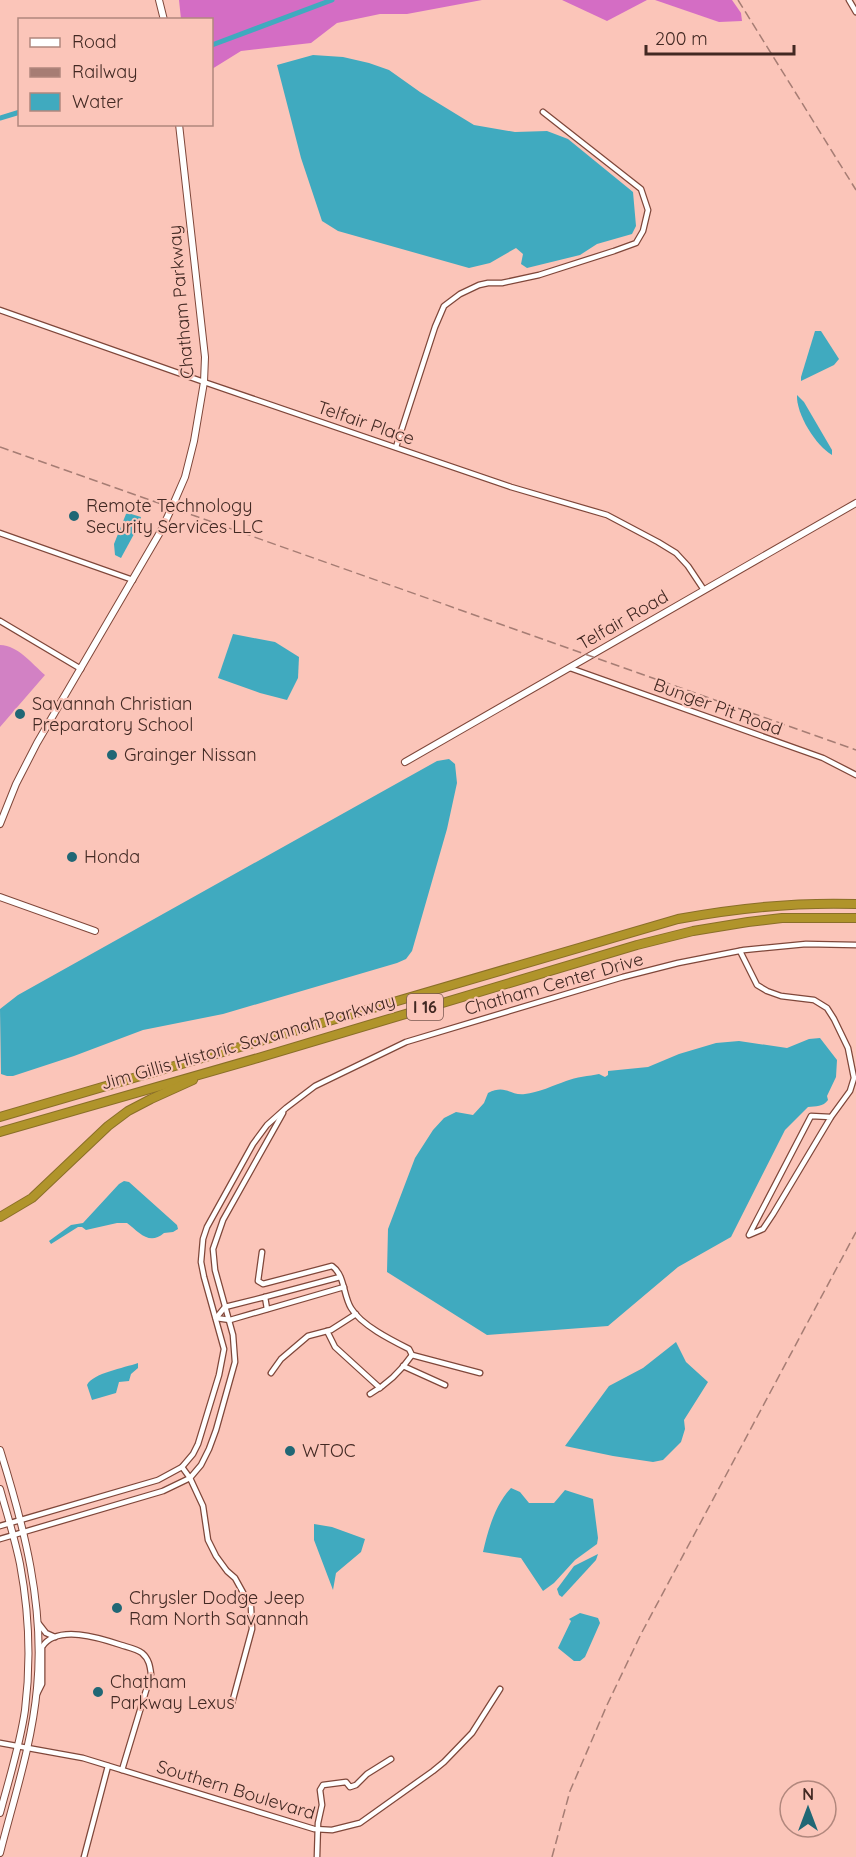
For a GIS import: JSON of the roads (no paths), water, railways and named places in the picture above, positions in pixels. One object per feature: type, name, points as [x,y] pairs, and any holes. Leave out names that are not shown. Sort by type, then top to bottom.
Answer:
[{"type":"highway","name":"Jim Gillis Historic Savannah Parkway","points":[[0,1117],[678,919],[731,909],[771,905],[856,904]]},
{"type":"highway","name":"Jim Gillis Historic Savannah Parkway","points":[[0,1132],[637,945],[693,931],[782,918],[856,918]]},
{"type":"highway","points":[[0,1217],[32,1198],[92,1139],[128,1112],[191,1081],[233,1065]]},
{"type":"main road","points":[[159,0],[164,18]]},
{"type":"main road","name":"Chatham Parkway","points":[[0,824],[16,784],[37,743],[162,529],[185,477],[204,382],[205,357],[178,126]]},
{"type":"main road","name":"Telfair Road","points":[[405,762],[856,503]]},
{"type":"main road","points":[[0,897],[95,931]]},
{"type":"main road","points":[[0,1450],[20,1519],[34,1587],[38,1624],[37,1694],[28,1748],[0,1853]]},
{"type":"main road","points":[[0,1489],[21,1573],[29,1638],[27,1693],[18,1747],[0,1813]]},
{"type":"street","points":[[849,0],[856,12]]},
{"type":"street","points":[[396,447],[444,306],[460,294],[479,285],[502,283],[539,275],[636,243],[644,231],[648,210],[641,189],[543,112]]},
{"type":"street","name":"Telfair Place","points":[[0,310],[511,487],[607,515],[676,554],[688,566],[704,590]]},
{"type":"street","points":[[0,532],[133,580]]},
{"type":"street","points":[[0,621],[81,669]]},
{"type":"street","name":"Bunger Pit Road","points":[[570,668],[823,758],[856,775]]},
{"type":"street","name":"Chatham Center Drive","points":[[0,1526],[158,1480],[182,1467],[193,1454],[223,1360],[223,1340],[201,1262],[203,1239],[207,1227],[253,1144],[267,1125],[315,1086],[406,1041],[623,977],[740,951],[807,944],[856,945]]},
{"type":"street","points":[[740,951],[757,985],[781,996],[813,1000],[827,1008],[848,1048],[854,1078],[850,1091],[831,1117],[763,1229],[749,1235],[811,1116],[831,1117]]},
{"type":"street","name":"Chatham Center Drive","points":[[0,1539],[163,1491],[190,1478],[201,1465],[209,1449],[235,1362],[230,1320],[213,1259],[213,1249],[223,1220],[286,1108]]},
{"type":"street","points":[[262,1252],[258,1281],[263,1284],[332,1266],[338,1270],[348,1302],[356,1314],[391,1340],[409,1349],[412,1355],[480,1373]]},
{"type":"street","points":[[216,1318],[225,1307],[340,1276]]},
{"type":"street","points":[[216,1318],[230,1320],[344,1287]]},
{"type":"street","points":[[265,1297],[267,1309]]},
{"type":"street","points":[[271,1373],[294,1346],[308,1336],[331,1330],[356,1314]]},
{"type":"street","points":[[327,1331],[335,1347],[380,1388]]},
{"type":"street","points":[[370,1394],[404,1366],[412,1355]]},
{"type":"street","points":[[404,1366],[445,1385]]},
{"type":"street","points":[[182,1467],[190,1478],[203,1506],[208,1540],[216,1556],[235,1578],[251,1607],[252,1629],[232,1703]]},
{"type":"street","points":[[38,1624],[46,1633],[55,1637]]},
{"type":"street","points":[[37,1694],[42,1683],[42,1647],[55,1637],[85,1635],[141,1652],[149,1662],[151,1674],[122,1770]]},
{"type":"street","name":"Southern Boulevard","points":[[0,1743],[83,1758],[318,1829],[332,1830],[352,1827],[360,1823],[444,1762],[472,1733],[500,1689]]},
{"type":"street","points":[[317,1857],[322,1805],[320,1790],[323,1785],[346,1782],[350,1786],[356,1785],[367,1774],[391,1759]]},
{"type":"street","points":[[84,1857],[108,1766]]},
{"type":"water","points":[[313,55],[343,57],[389,70],[474,125],[515,132],[547,131],[568,139],[633,192],[636,226],[632,234],[597,244],[580,255],[527,268],[521,264],[523,254],[516,248],[490,263],[469,268],[338,231],[322,221],[301,158],[277,65]]},
{"type":"water","points":[[815,331],[821,331],[839,359],[834,365],[801,381],[801,377]]},
{"type":"water","points":[[797,395],[804,402],[832,450],[832,455],[808,429],[800,411]]},
{"type":"water","points":[[128,513],[141,517],[121,558],[115,555],[114,544]]},
{"type":"water","points":[[233,634],[275,642],[299,657],[298,678],[287,700],[218,678]]},
{"type":"water","points":[[449,759],[455,764],[457,783],[447,829],[412,951],[406,959],[223,1014],[143,1030],[13,1076],[1,1074],[0,1009],[18,995],[437,761]]},
{"type":"water","points":[[820,1038],[837,1060],[836,1077],[827,1096],[828,1100],[822,1105],[808,1107],[785,1130],[731,1237],[678,1267],[608,1326],[487,1335],[387,1272],[388,1229],[415,1158],[433,1130],[444,1118],[456,1112],[473,1115],[484,1103],[488,1093],[504,1090],[525,1094],[578,1078],[599,1074],[605,1077],[608,1071],[648,1067],[679,1054],[716,1043],[739,1041],[787,1048],[809,1039]]},
{"type":"water","points":[[124,1181],[129,1182],[177,1225],[178,1229],[159,1237],[149,1238],[127,1223],[86,1230],[78,1227],[51,1244],[49,1241],[71,1225],[83,1223]]},
{"type":"water","points":[[676,1342],[686,1362],[708,1382],[684,1420],[685,1429],[681,1442],[663,1460],[653,1462],[565,1446],[609,1386],[643,1368]]},
{"type":"water","points":[[138,1363],[138,1368],[131,1374],[129,1381],[119,1382],[116,1393],[92,1400],[87,1385],[90,1381],[102,1374]]},
{"type":"water","points":[[511,1488],[520,1492],[529,1503],[554,1503],[565,1490],[593,1499],[597,1544],[575,1560],[554,1583],[543,1591],[521,1558],[483,1552],[496,1510]]},
{"type":"water","points":[[314,1524],[332,1527],[365,1539],[361,1552],[336,1573],[333,1590],[314,1540]]},
{"type":"water","points":[[598,1554],[596,1560],[562,1597],[559,1595],[557,1589],[574,1566]]},
{"type":"water","points":[[580,1613],[598,1618],[600,1623],[585,1657],[580,1661],[574,1661],[558,1648],[571,1621],[569,1619]]},
{"type":"waterway","points":[[213,45],[332,0]]},
{"type":"waterway","points":[[0,118],[18,113]]},
{"type":"railway","points":[[738,0],[856,190]]},
{"type":"railway","points":[[0,447],[856,750]]},
{"type":"railway","points":[[552,1857],[570,1791],[641,1634],[856,1232]]},
{"type":"place","name":"Remote Technology Security Services LLC","points":[[74,516]]},
{"type":"place","name":"Savannah Christian Preparatory School","points":[[20,714]]},
{"type":"place","name":"Grainger Nissan","points":[[112,755]]},
{"type":"place","name":"Honda","points":[[72,857]]},
{"type":"place","name":"WTOC","points":[[290,1451]]},
{"type":"place","name":"Chrysler Dodge Jeep Ram North Savannah","points":[[117,1608]]},
{"type":"place","name":"Chatham Parkway Lexus","points":[[98,1692]]}]
